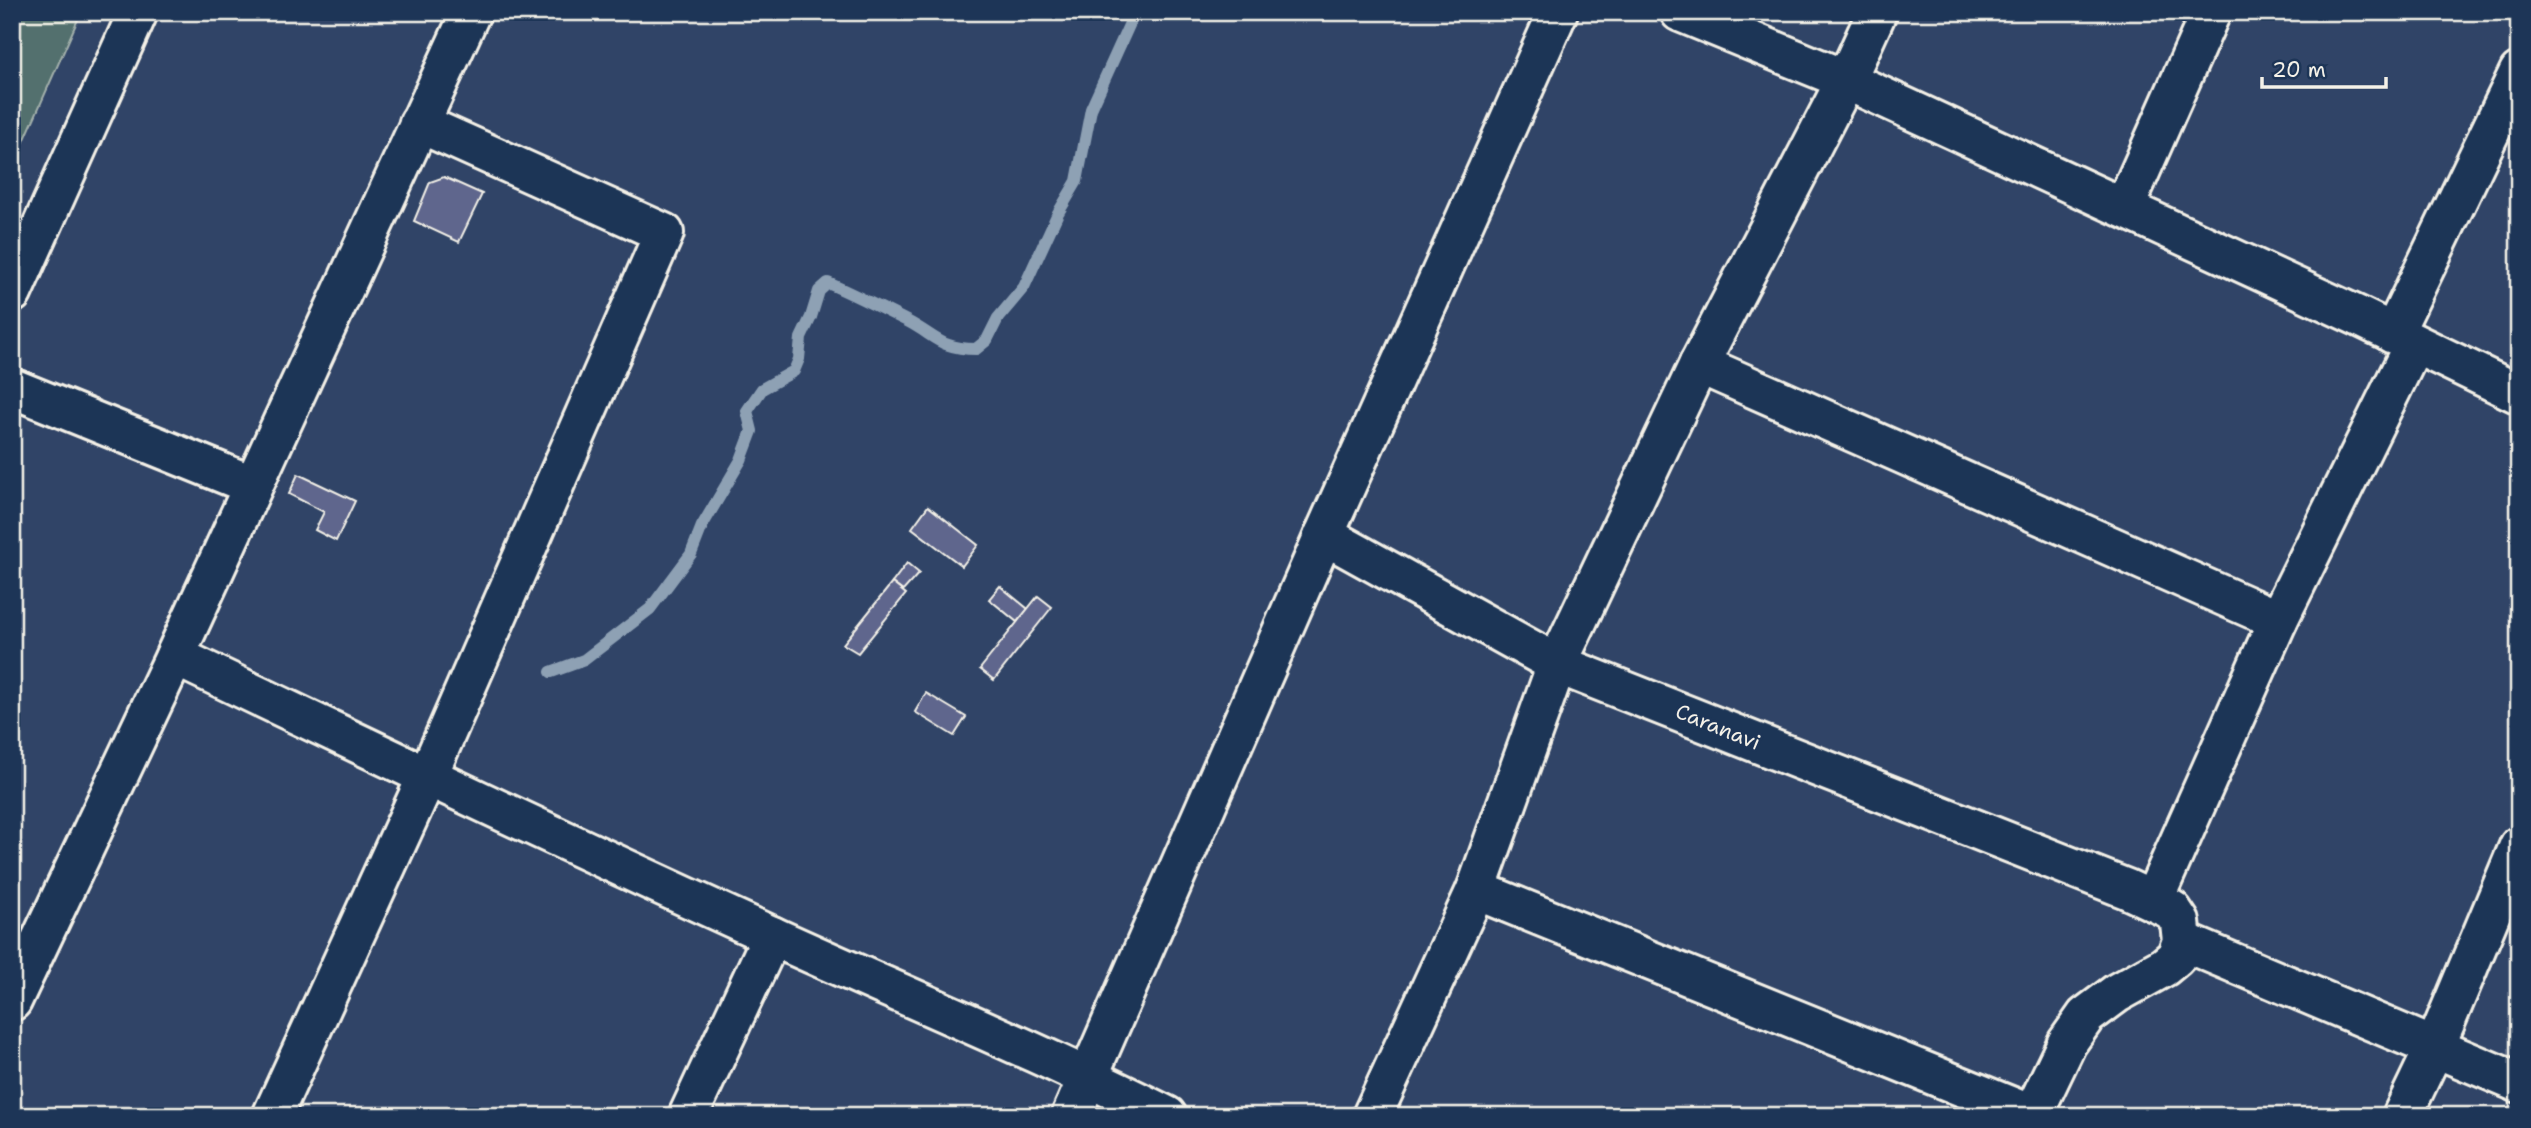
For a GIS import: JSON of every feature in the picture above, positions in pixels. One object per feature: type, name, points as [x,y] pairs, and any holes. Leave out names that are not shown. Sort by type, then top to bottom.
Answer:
[{"type":"street","points":[[12,293],[138,12]]},
{"type":"street","points":[[12,1001],[175,656],[471,12]]},
{"type":"street","points":[[1071,1116],[1324,535],[1558,12]]},
{"type":"street","points":[[1681,12],[1846,80],[2519,394]]},
{"type":"street","points":[[1372,1116],[1476,890],[1557,664],[1699,364],[1846,80],[1877,12]]},
{"type":"street","points":[[2123,208],[2211,12]]},
{"type":"street","points":[[2140,895],[2278,620],[2404,339],[2519,72]]},
{"type":"street","points":[[272,1116],[428,777],[664,233],[419,123]]},
{"type":"street","points":[[1699,364],[2278,620]]},
{"type":"street","points":[[12,388],[252,485]]},
{"type":"street","name":"Caranavi","points":[[1324,535],[1557,664],[2172,910],[2180,922],[2182,941]]},
{"type":"street","points":[[175,656],[428,777],[772,936],[1088,1076],[1167,1116]]},
{"type":"street","points":[[2402,1116],[2435,1047],[2519,846]]},
{"type":"street","points":[[1476,890],[2032,1115],[2067,1043],[2086,1016],[2117,993],[2164,968],[2176,957],[2182,941],[2519,1083]]},
{"type":"street","points":[[688,1116],[772,936]]},
{"type":"green space","points":[[12,12],[68,12],[79,17],[18,155],[12,152]]},
{"type":"building","points":[[444,177],[482,194],[459,242],[414,221],[430,182]]},
{"type":"building","points":[[298,474],[355,501],[336,541],[315,530],[324,512],[289,494]]},
{"type":"building","points":[[928,506],[978,545],[962,566],[912,528]]},
{"type":"building","points":[[907,563],[919,573],[903,591],[892,583]]},
{"type":"building","points":[[892,583],[906,594],[858,653],[843,644]]},
{"type":"building","points":[[1000,586],[1028,609],[1017,622],[989,599]]},
{"type":"building","points":[[1038,596],[1052,607],[994,680],[980,669]]},
{"type":"building","points":[[926,693],[966,717],[954,736],[915,712]]},
{"type":"waterway","points":[[551,672],[584,660],[650,609],[691,554],[702,526],[741,460],[752,431],[747,411],[762,389],[794,371],[799,359],[801,338],[819,291],[828,283],[954,347],[976,349],[987,340],[998,318],[1024,287],[1058,213],[1077,181],[1091,109],[1135,12]]}]
